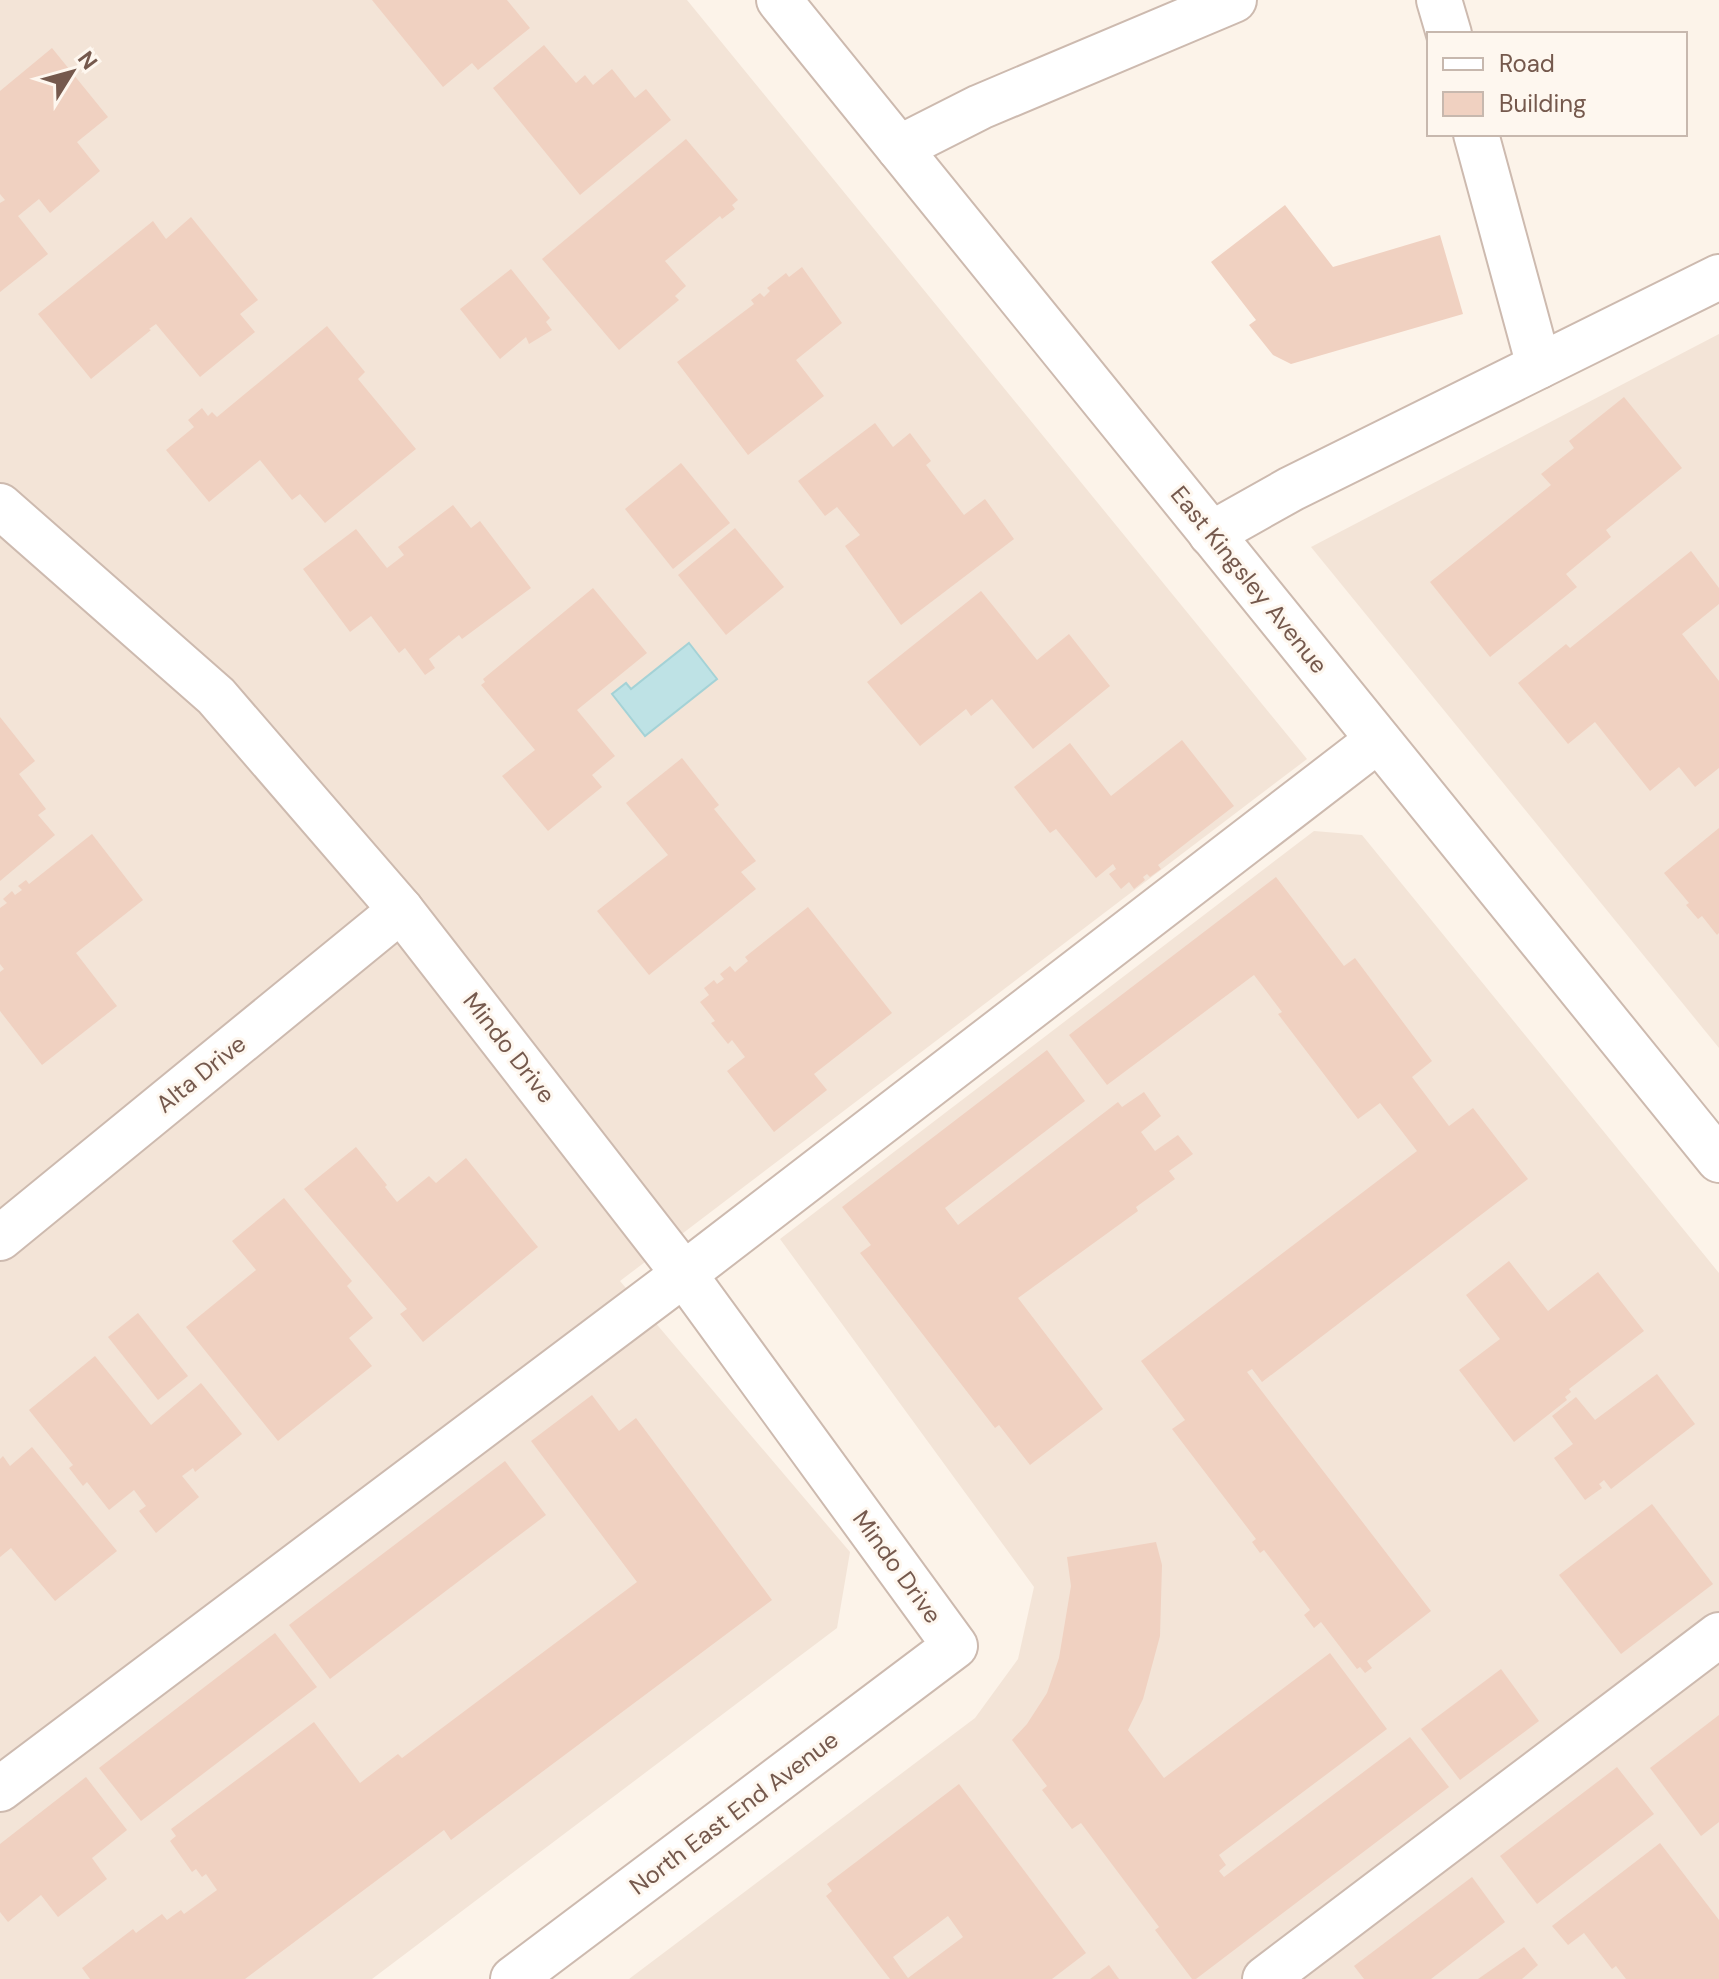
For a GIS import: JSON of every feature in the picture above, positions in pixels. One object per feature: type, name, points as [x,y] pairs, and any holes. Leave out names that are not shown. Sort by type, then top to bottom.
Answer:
[{"type":"street","name":"East Kingsley Avenue","points":[[779,0],[1719,1160]]},
{"type":"street","points":[[899,148],[980,107],[1234,0]]},
{"type":"street","points":[[1439,0],[1448,32]]},
{"type":"street","points":[[1477,136],[1539,366]]},
{"type":"street","points":[[1211,534],[1305,482],[1719,277]]},
{"type":"street","name":"Mindo Drive","points":[[0,506],[216,696],[401,910],[684,1274],[955,1646]]},
{"type":"street","points":[[0,1789],[684,1274],[1378,740]]},
{"type":"street","name":"Alta Drive","points":[[0,1238],[401,910]]},
{"type":"street","points":[[1265,1979],[1719,1635]]},
{"type":"street","name":"North East End Avenue","points":[[513,1979],[955,1646]]},
{"type":"shaded area","points":[[0,0],[687,0],[1307,759],[620,1281],[850,1552],[837,1628],[372,1979],[0,1979]]},
{"type":"shaded area","points":[[1719,334],[1719,1048],[1311,547]]},
{"type":"shaded area","points":[[1314,831],[1362,835],[1719,1273],[1719,1979],[629,1979],[975,1718],[1018,1659],[1034,1587],[780,1239]]},
{"type":"water","points":[[689,643],[717,679],[645,736],[612,694],[626,683],[631,689]]},
{"type":"building","points":[[372,0],[507,0],[530,28],[478,70],[472,63],[443,87]]},
{"type":"building","points":[[544,45],[576,83],[585,75],[593,85],[612,69],[635,98],[646,89],[671,120],[580,195],[493,88]]},
{"type":"building","points":[[52,48],[108,117],[77,142],[100,171],[50,213],[39,199],[18,216],[48,254],[0,292],[0,203],[5,200],[0,194],[0,91]]},
{"type":"building","points":[[686,139],[738,200],[732,205],[735,209],[722,219],[720,216],[665,261],[686,286],[675,296],[679,300],[619,350],[542,259]]},
{"type":"building","points":[[1285,205],[1333,267],[1440,235],[1463,314],[1291,364],[1273,355],[1249,325],[1256,320],[1211,262]]},
{"type":"building","points":[[191,217],[258,300],[240,314],[255,332],[200,377],[156,324],[91,379],[38,314],[153,221],[166,239]]},
{"type":"building","points":[[802,267],[842,323],[796,360],[824,396],[748,455],[677,362],[754,304],[751,300],[760,293],[764,297],[770,291],[767,288],[786,273],[789,277]]},
{"type":"building","points":[[511,269],[550,318],[546,322],[552,330],[529,344],[526,337],[500,359],[460,309]]},
{"type":"building","points":[[327,326],[365,372],[358,379],[416,449],[325,523],[300,494],[292,500],[260,460],[209,502],[166,450],[194,427],[188,420],[202,408],[208,416],[212,412],[217,417]]},
{"type":"building","points":[[1624,397],[1682,468],[1606,530],[1611,537],[1566,574],[1577,587],[1490,657],[1430,582],[1551,485],[1541,474],[1574,448],[1569,441]]},
{"type":"building","points":[[875,423],[893,447],[910,433],[931,461],[926,465],[964,515],[985,499],[1014,539],[901,625],[845,546],[860,535],[837,507],[825,516],[798,481]]},
{"type":"building","points":[[681,463],[730,523],[673,569],[625,509]]},
{"type":"building","points":[[453,505],[471,528],[480,521],[531,588],[462,639],[459,635],[429,659],[435,668],[425,675],[405,648],[399,653],[371,616],[350,632],[303,569],[356,529],[387,568],[404,555],[398,547]]},
{"type":"building","points":[[735,528],[784,587],[726,635],[678,575]]},
{"type":"building","points":[[1691,551],[1719,588],[1719,604],[1682,634],[1719,681],[1719,768],[1695,787],[1679,767],[1650,791],[1595,722],[1568,744],[1518,683],[1566,644],[1570,648]]},
{"type":"building","points":[[593,588],[647,653],[577,710],[615,756],[592,775],[602,787],[548,831],[502,776],[535,750],[481,685],[485,682],[483,679]]},
{"type":"building","points":[[981,591],[1037,660],[1069,634],[1110,686],[1033,749],[992,699],[971,716],[966,709],[920,746],[867,682]]},
{"type":"building","points":[[0,717],[35,761],[19,774],[46,809],[38,815],[55,835],[0,881]]},
{"type":"building","points":[[1182,740],[1234,806],[1158,865],[1161,869],[1150,877],[1147,874],[1143,877],[1145,880],[1134,889],[1129,882],[1121,889],[1109,874],[1116,869],[1113,864],[1096,878],[1056,829],[1050,833],[1014,787],[1070,743],[1111,796]]},
{"type":"building","points":[[682,758],[719,805],[714,809],[756,861],[741,872],[756,889],[649,975],[597,911],[668,855],[626,803]]},
{"type":"building","points":[[1719,828],[1717,935],[1702,916],[1698,919],[1686,905],[1689,903],[1664,873]]},
{"type":"building","points":[[92,834],[143,900],[76,953],[117,1006],[42,1065],[0,1011],[0,972],[4,969],[0,964],[0,908],[7,903],[3,899],[12,891],[15,895],[22,890],[18,886],[26,880],[29,884]]},
{"type":"building","points":[[1276,877],[1344,966],[1355,958],[1432,1061],[1412,1077],[1449,1126],[1473,1108],[1528,1179],[1262,1382],[1252,1369],[1247,1372],[1431,1611],[1367,1661],[1372,1668],[1365,1673],[1360,1667],[1357,1669],[1321,1622],[1314,1628],[1304,1615],[1310,1610],[1264,1550],[1260,1553],[1252,1542],[1256,1539],[1172,1429],[1185,1420],[1141,1361],[1417,1151],[1380,1103],[1358,1119],[1278,1014],[1282,1012],[1254,975],[1107,1085],[1069,1035]]},
{"type":"building","points":[[808,907],[892,1013],[814,1074],[827,1090],[774,1132],[727,1071],[745,1057],[732,1040],[728,1044],[711,1023],[715,1021],[700,1002],[709,995],[704,988],[714,980],[717,984],[724,979],[720,974],[730,966],[735,972],[748,961],[745,957]]},
{"type":"building","points":[[1047,1050],[1085,1101],[945,1208],[958,1225],[1118,1102],[1122,1107],[1144,1092],[1161,1116],[1141,1132],[1155,1151],[1178,1135],[1193,1154],[1169,1171],[1175,1179],[1136,1207],[1138,1211],[1018,1298],[1103,1409],[1030,1465],[999,1425],[995,1428],[860,1253],[871,1245],[842,1207]]},
{"type":"building","points":[[356,1147],[397,1202],[429,1176],[436,1183],[466,1158],[538,1247],[423,1342],[400,1314],[407,1309],[304,1189]]},
{"type":"building","points":[[284,1198],[352,1281],[347,1286],[373,1318],[349,1338],[372,1366],[278,1441],[186,1327],[256,1270],[232,1241]]},
{"type":"building","points":[[1509,1261],[1548,1311],[1598,1272],[1644,1331],[1569,1389],[1571,1392],[1565,1397],[1567,1400],[1514,1442],[1459,1370],[1500,1339],[1466,1295]]},
{"type":"building","points":[[138,1313],[188,1376],[158,1400],[108,1337]]},
{"type":"building","points":[[95,1356],[151,1425],[201,1383],[242,1434],[195,1472],[193,1468],[182,1476],[199,1497],[156,1533],[139,1511],[146,1506],[134,1490],[109,1510],[87,1482],[83,1486],[69,1468],[73,1465],[29,1410]]},
{"type":"building","points":[[1657,1374],[1695,1424],[1611,1489],[1604,1480],[1599,1484],[1602,1488],[1585,1500],[1554,1458],[1573,1444],[1552,1416],[1576,1397],[1595,1420]]},
{"type":"building","points":[[592,1395],[619,1431],[636,1418],[772,1600],[451,1840],[444,1830],[245,1979],[90,1979],[82,1968],[133,1929],[136,1933],[162,1914],[167,1920],[181,1910],[184,1914],[217,1890],[206,1874],[202,1877],[196,1869],[192,1872],[170,1841],[176,1836],[171,1829],[314,1722],[360,1783],[398,1754],[402,1758],[637,1582],[531,1441]]},
{"type":"building","points":[[32,1447],[117,1551],[55,1601],[11,1548],[0,1557],[0,1459],[3,1456],[10,1466]]},
{"type":"building","points":[[505,1461],[546,1515],[330,1679],[289,1625]]},
{"type":"building","points":[[1652,1504],[1713,1584],[1621,1654],[1559,1575]]},
{"type":"building","points":[[1156,1542],[1162,1565],[1160,1636],[1143,1699],[1128,1730],[1164,1778],[1330,1653],[1387,1729],[1219,1855],[1226,1865],[1219,1871],[1224,1877],[1410,1737],[1449,1787],[1196,1979],[1192,1979],[1155,1930],[1159,1927],[1081,1823],[1072,1829],[1042,1790],[1047,1786],[1012,1740],[1027,1724],[1047,1693],[1059,1658],[1071,1586],[1067,1557]]},
{"type":"building","points":[[275,1633],[317,1687],[141,1821],[99,1768]]},
{"type":"building","points":[[1501,1669],[1539,1721],[1460,1780],[1421,1729]]},
{"type":"building","points":[[1719,1715],[1719,1822],[1701,1836],[1650,1768]]},
{"type":"building","points":[[1617,1767],[1654,1814],[1537,1904],[1500,1856]]},
{"type":"building","points":[[86,1777],[127,1830],[92,1858],[107,1879],[58,1917],[41,1895],[8,1922],[0,1912],[0,1844]]},
{"type":"building","points":[[959,1784],[1086,1953],[1052,1979],[890,1979],[826,1896],[832,1891],[827,1884]],"holes":[[[948,1916],[963,1937],[908,1978],[893,1957]]]},
{"type":"building","points":[[1660,1843],[1719,1920],[1719,1979],[1626,1979],[1616,1966],[1612,1969],[1584,1933],[1568,1945],[1552,1926]]},
{"type":"building","points":[[1472,1877],[1505,1922],[1431,1979],[1364,1979],[1354,1966]]},
{"type":"building","points":[[1524,1947],[1538,1965],[1522,1979],[1478,1979]]},
{"type":"building","points":[[1109,1965],[1119,1979],[1090,1979]]}]
